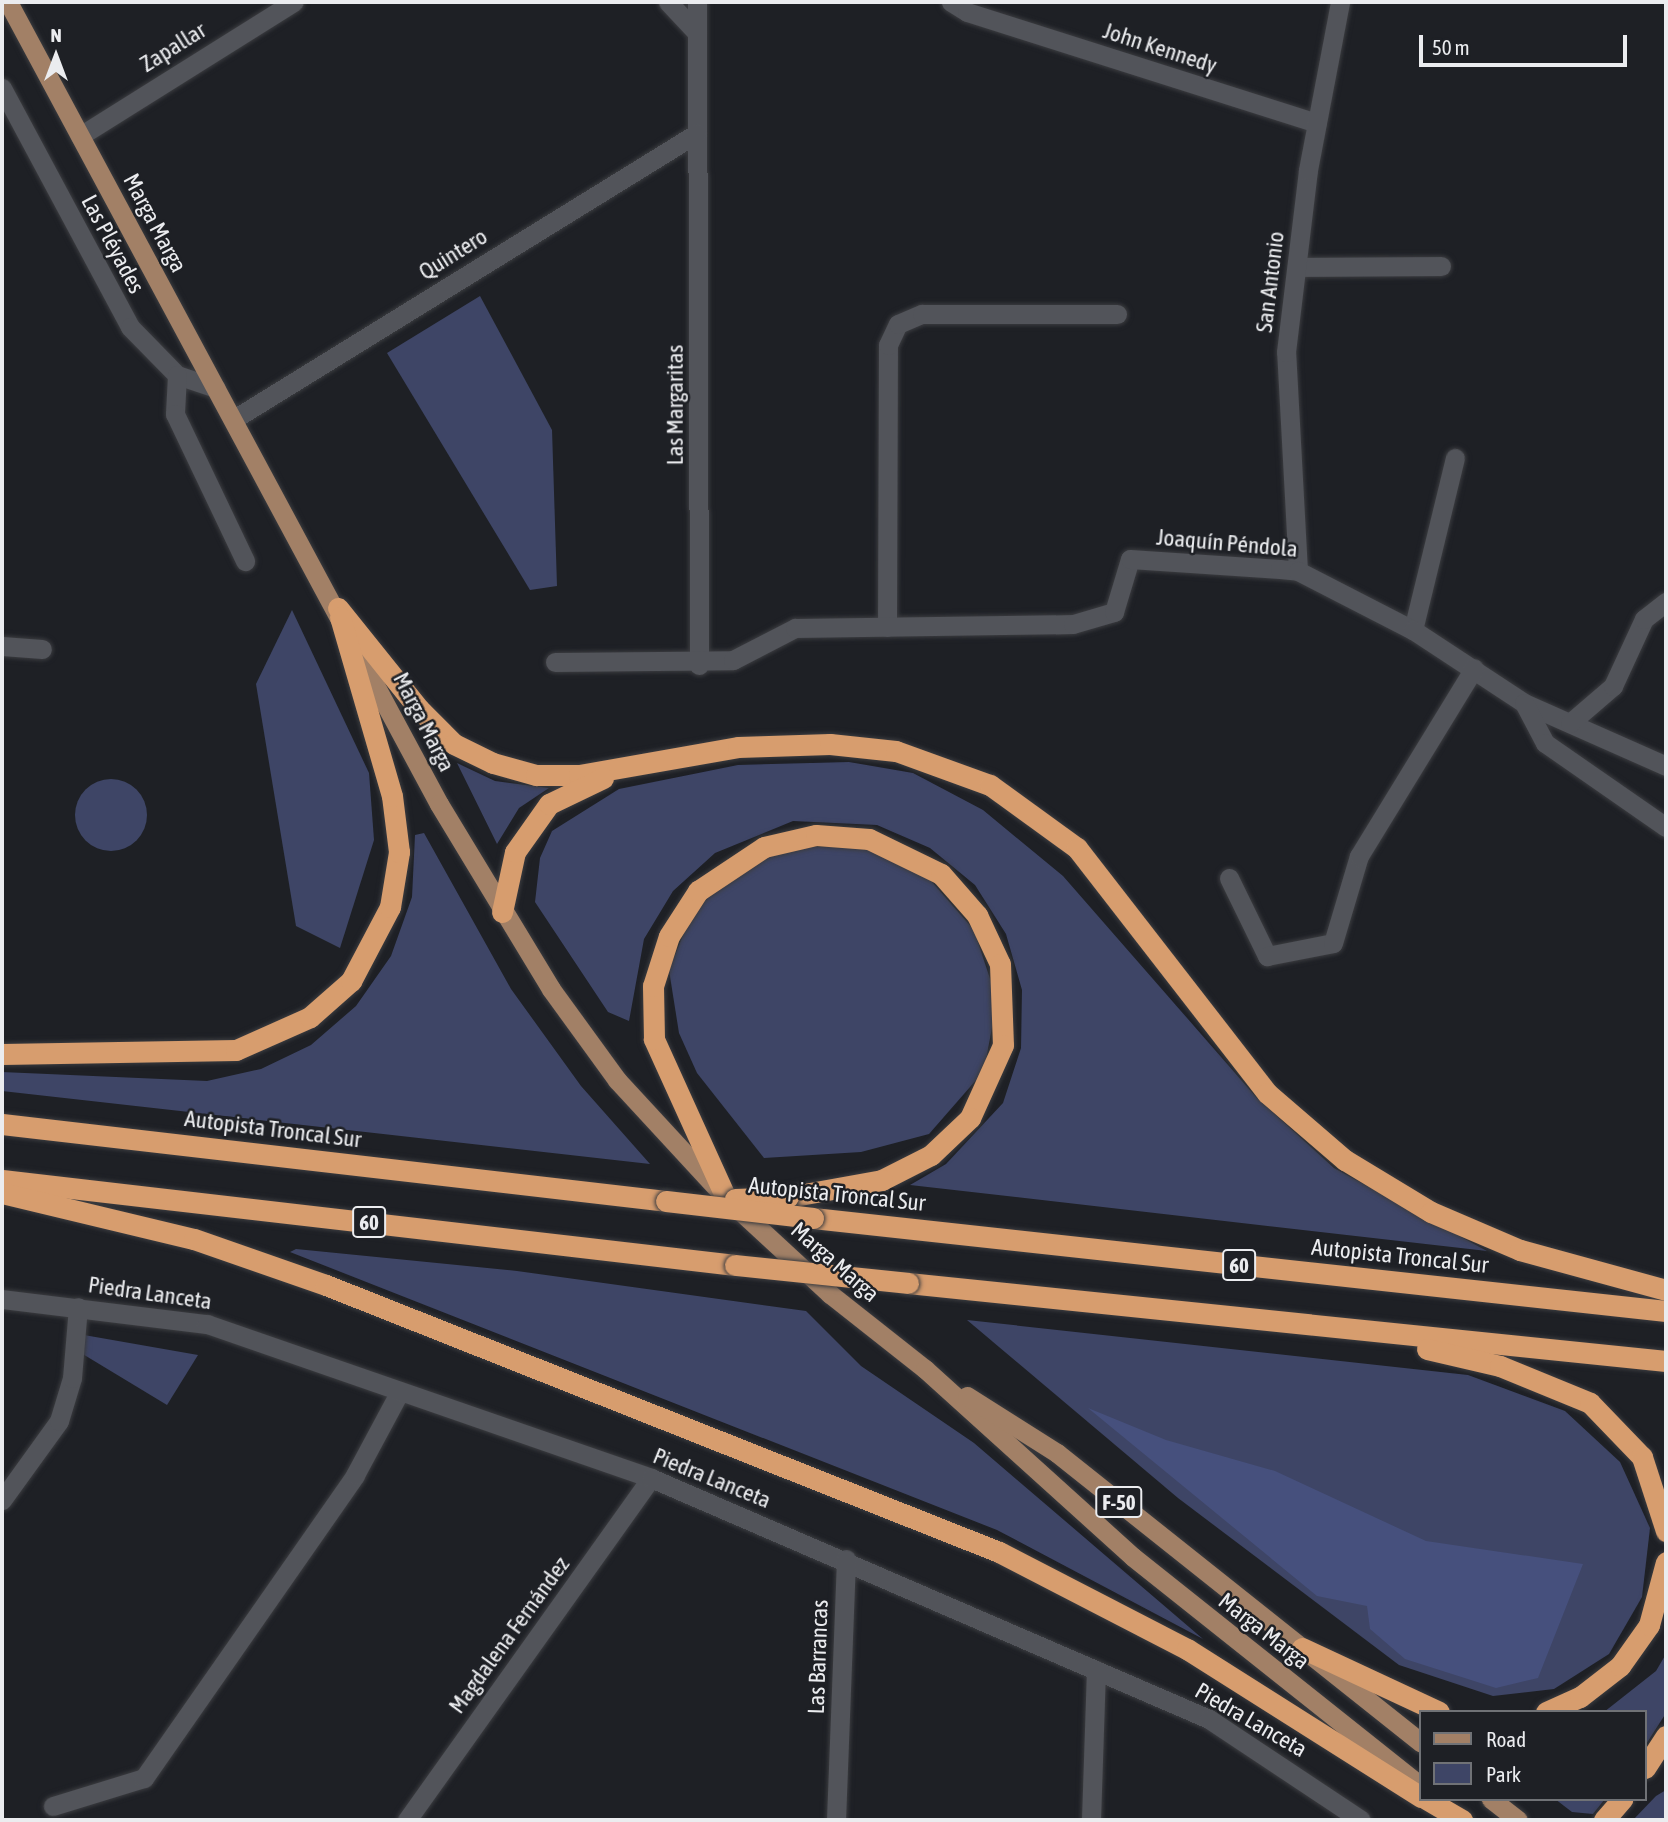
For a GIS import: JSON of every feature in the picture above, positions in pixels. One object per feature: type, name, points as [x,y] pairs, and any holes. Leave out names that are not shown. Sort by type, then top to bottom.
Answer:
[{"type":"highway","points":[[338,608],[454,744],[536,775],[621,769],[738,747],[830,744],[896,751],[990,785],[1077,848],[1267,1093],[1345,1160],[1431,1212],[1520,1250],[1666,1290]]},
{"type":"highway","points":[[2,1054],[236,1050],[310,1017],[351,981],[387,916],[399,852],[392,796],[338,608]]},
{"type":"highway","points":[[502,912],[515,852],[549,804],[621,769]]},
{"type":"highway","points":[[666,1201],[788,1197],[882,1180],[931,1155],[978,1107],[1003,1045],[1002,977],[977,915],[941,874],[869,839],[816,835],[764,847],[708,882],[668,936],[653,986],[654,1039],[726,1198]]},
{"type":"highway","name":"Autopista Troncal Sur","points":[[2,1124],[813,1219],[1666,1311]]},
{"type":"highway","name":"60","points":[[2,1180],[735,1265],[1666,1361]]},
{"type":"highway","points":[[2,1193],[194,1239],[326,1285],[999,1552],[1187,1649],[1420,1796]]},
{"type":"highway","points":[[1350,1330],[1500,1366],[1590,1403],[1642,1457],[1666,1531]]},
{"type":"highway","points":[[1550,1710],[1601,1683],[1636,1646],[1658,1602],[1666,1562]]},
{"type":"highway","points":[[1303,1648],[1435,1710]]},
{"type":"highway","points":[[1647,1765],[1666,1736]]},
{"type":"highway","points":[[1429,1801],[1464,1820]]},
{"type":"highway","points":[[1604,1820],[1620,1801]]},
{"type":"main road","name":"Marga Marga","points":[[8,2],[502,912],[617,1080],[726,1198],[925,1369],[1133,1557],[1420,1785]]},
{"type":"main road","name":"Marga Marga","points":[[925,1369],[1057,1453],[1420,1742]]},
{"type":"main road","points":[[1440,1801],[1464,1820]]},
{"type":"main road","points":[[1494,1801],[1518,1820]]},
{"type":"street","name":"Zapallar","points":[[80,136],[294,2]]},
{"type":"street","points":[[668,2],[697,33]]},
{"type":"street","name":"Las Margaritas","points":[[697,2],[699,665]]},
{"type":"street","name":"John Kennedy","points":[[951,2],[967,12],[1317,123]]},
{"type":"street","name":"San Antonio","points":[[1298,571],[1286,352],[1317,123],[1340,2]]},
{"type":"street","name":"Las Pléyades","points":[[2,88],[130,327],[177,375],[216,388]]},
{"type":"street","name":"Quintero","points":[[234,419],[697,133]]},
{"type":"street","points":[[1297,267],[1441,266]]},
{"type":"street","points":[[887,627],[888,345],[898,324],[922,314],[1117,314]]},
{"type":"street","points":[[177,375],[175,414],[245,561]]},
{"type":"street","points":[[1413,630],[1455,458]]},
{"type":"street","name":"Joaquín Péndola","points":[[699,665],[733,660],[795,628],[1073,624],[1114,612],[1130,559],[1298,571],[1413,630],[1524,703],[1666,766]]},
{"type":"street","points":[[1570,723],[1613,685],[1644,619],[1666,602]]},
{"type":"street","points":[[2,646],[42,649]]},
{"type":"street","points":[[555,662],[699,665]]},
{"type":"street","points":[[1229,878],[1266,956],[1333,943],[1359,856],[1474,668]]},
{"type":"street","points":[[1524,703],[1545,743],[1666,827]]},
{"type":"street","name":"Piedra Lanceta","points":[[2,1299],[207,1324],[399,1393],[651,1478],[846,1559],[1209,1719],[1361,1820]]},
{"type":"street","points":[[2,1500],[11,1474],[59,1421],[72,1378],[78,1307]]},
{"type":"street","points":[[53,1806],[144,1778],[355,1475],[399,1393]]},
{"type":"street","name":"Magdalena Fernández","points":[[407,1820],[651,1478]]},
{"type":"street","name":"Las Barrancas","points":[[836,1820],[846,1559]]},
{"type":"street","points":[[1091,1820],[1096,1670]]},
{"type":"street","name":"Las Barrancas","points":[[840,1757],[842,1820]]},
{"type":"green space","points":[[480,296],[552,430],[557,586],[530,590],[387,353]]},
{"type":"green space","points":[[292,610],[369,773],[374,840],[340,948],[296,926],[256,684]]},
{"type":"green space","points":[[849,762],[913,773],[983,810],[1063,876],[1256,1097],[1334,1168],[1487,1251],[910,1185],[946,1164],[1003,1103],[1021,1048],[1022,990],[1006,934],[975,885],[930,848],[877,825],[793,821],[715,853],[673,891],[644,939],[629,1021],[608,1012],[535,902],[540,858],[552,831],[619,789],[738,765]]},
{"type":"green space","points":[[457,763],[495,781],[549,788],[519,808],[497,844]]},
{"type":"green space","points":[[104,779],[118,779],[137,789],[147,808],[147,822],[137,841],[118,851],[104,851],[85,841],[75,822],[75,808],[85,789]]},
{"type":"green space","points":[[424,833],[511,989],[581,1086],[650,1164],[2,1091],[2,1072],[207,1081],[261,1069],[311,1045],[356,1006],[391,956],[412,897],[415,835]]},
{"type":"green space","points":[[798,847],[861,847],[925,874],[974,930],[997,1000],[984,1071],[929,1134],[861,1152],[764,1158],[697,1073],[679,1033],[669,970],[690,918],[728,868]]},
{"type":"green space","points":[[296,1249],[517,1271],[806,1311],[861,1366],[974,1443],[1203,1639],[997,1530],[290,1252]]},
{"type":"green space","points":[[967,1320],[1468,1375],[1565,1411],[1620,1462],[1650,1528],[1642,1597],[1609,1654],[1554,1689],[1493,1696],[1399,1665],[1178,1498]]},
{"type":"green space","points":[[84,1335],[198,1355],[167,1405],[81,1353]]},
{"type":"green space","points":[[1666,1654],[1666,1713],[1647,1743],[1647,1710],[1607,1710],[1656,1671]]},
{"type":"green space","points":[[1666,1790],[1666,1820],[1633,1820],[1656,1796]]},
{"type":"green space","points":[[1558,1801],[1603,1801],[1593,1814],[1572,1812]]},
{"type":"shaded area","points":[[1088,1408],[1166,1440],[1275,1471],[1426,1541],[1583,1564],[1538,1678],[1496,1688],[1405,1659],[1370,1629],[1367,1606],[1317,1596]]}]
